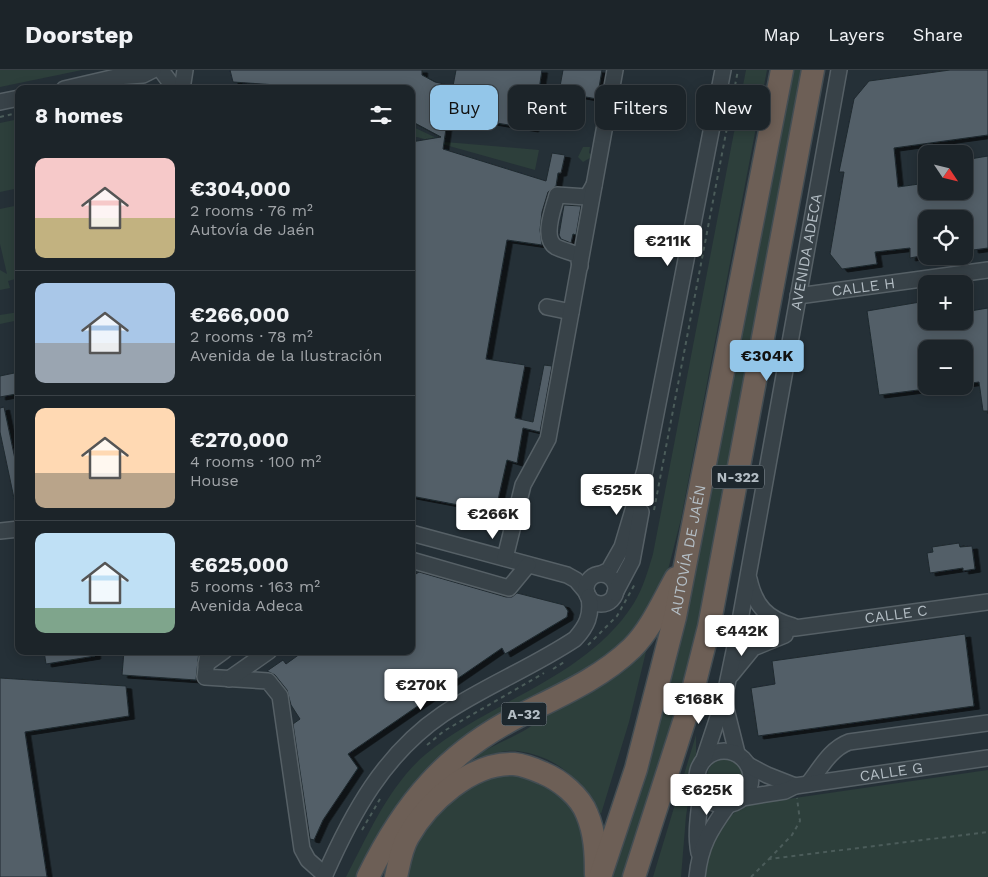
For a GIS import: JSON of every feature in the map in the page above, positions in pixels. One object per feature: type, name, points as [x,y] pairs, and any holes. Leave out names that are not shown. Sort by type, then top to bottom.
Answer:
[{"type":"highway","name":"AUTOVÍA DE JAÉN","points":[[598,877],[636,770],[675,617],[782,70]]},
{"type":"highway","name":"N-322","points":[[634,877],[689,706],[710,627],[813,70]]},
{"type":"highway","name":"A-32","points":[[368,877],[404,813],[418,794],[463,750],[510,721],[601,672],[632,648],[653,620],[686,559]]},
{"type":"highway","points":[[641,877],[691,714],[710,627]]},
{"type":"highway","points":[[396,877],[407,839],[419,818],[433,802],[453,786],[473,775],[493,767],[513,764],[551,776],[578,799],[586,812],[594,838],[598,877]]},
{"type":"street","points":[[79,85],[120,74],[143,75],[154,70]]},
{"type":"street","points":[[162,70],[172,85]]},
{"type":"street","points":[[183,85],[185,70]]},
{"type":"street","points":[[505,558],[523,485],[548,439],[615,70]]},
{"type":"street","points":[[567,575],[598,574],[609,570],[616,561],[633,513],[644,470],[723,70]]},
{"type":"street","name":"AVENIDA ADECA","points":[[704,759],[724,699],[737,637],[838,70]]},
{"type":"street","points":[[0,102],[15,99]]},
{"type":"street","points":[[580,266],[578,255],[555,246],[550,240],[550,229],[557,195],[587,197],[594,184]]},
{"type":"street","name":"CALLE H","points":[[798,296],[988,270]]},
{"type":"street","points":[[547,307],[571,312]]},
{"type":"street","points":[[415,534],[567,575],[576,580],[588,595],[598,603],[603,603],[610,601],[632,562],[640,519],[644,470]]},
{"type":"street","points":[[0,531],[15,529]]},
{"type":"street","points":[[415,561],[509,588],[528,564]]},
{"type":"street","points":[[598,574],[614,580],[615,593]]},
{"type":"street","points":[[207,658],[205,677],[268,681],[280,696],[302,850],[308,860],[324,876],[338,844],[370,786],[406,743],[444,713],[575,639],[584,629],[590,617],[587,585],[598,574]]},
{"type":"street","name":"CALLE C","points":[[748,574],[755,601],[763,611],[780,622],[805,627]]},
{"type":"street","name":"CALLE C","points":[[737,637],[754,631],[805,627],[988,602]]},
{"type":"street","name":"CALLE C","points":[[726,683],[746,655],[760,644],[805,627]]},
{"type":"street","points":[[737,637],[741,641],[760,644]]},
{"type":"street","points":[[229,679],[263,655]]},
{"type":"street","name":"AVENIDA ADECA","points":[[724,699],[737,753]]},
{"type":"street","points":[[802,785],[832,752],[849,742],[988,723]]},
{"type":"street","points":[[697,877],[700,854],[711,830],[728,805],[742,798],[750,786],[752,777],[748,765],[737,753],[719,751],[704,759],[697,774],[701,793],[697,843],[700,854]]},
{"type":"street","name":"CALLE G","points":[[742,798],[802,785],[988,758]]},
{"type":"street","name":"CALLE G","points":[[748,765],[766,775],[802,785]]},
{"type":"street","points":[[701,793],[718,804],[728,805]]},
{"type":"path","points":[[653,511],[738,70]]},
{"type":"path","points":[[0,117],[15,113]]},
{"type":"path","points":[[583,648],[596,639],[617,616],[632,593],[638,579]]},
{"type":"path","points":[[420,750],[444,731],[570,658]]},
{"type":"path","points":[[751,877],[792,836],[800,821],[802,785]]},
{"type":"path","points":[[362,831],[382,796]]},
{"type":"path","points":[[769,859],[988,832]]},
{"type":"green space","points":[[0,70],[82,70],[0,87]]},
{"type":"green space","points":[[746,70],[767,70],[764,85],[743,85]]},
{"type":"green space","points":[[788,70],[805,70],[753,361],[709,578],[677,707],[624,877],[606,877]]},
{"type":"green space","points":[[15,120],[15,189],[0,192],[0,123]]},
{"type":"green space","points":[[415,128],[445,142],[539,150],[535,170],[415,137]]},
{"type":"green space","points":[[734,130],[756,130],[681,519],[667,574],[648,607],[627,637],[601,661],[518,707],[358,877],[346,877],[380,811],[413,766],[452,735],[537,686],[591,651],[614,629],[634,603],[645,579],[653,554]]},
{"type":"green space","points":[[583,147],[590,147],[589,153],[592,155],[583,162],[578,157]]},
{"type":"green space","points":[[15,206],[15,279],[8,281],[10,288],[0,290],[0,270],[7,274],[0,244],[0,209]]},
{"type":"green space","points":[[15,313],[15,321],[0,324],[0,315]]},
{"type":"green space","points":[[650,635],[629,722],[601,814],[577,781],[567,772],[546,759],[533,754],[512,751],[469,760],[525,730],[548,715]]},
{"type":"green space","points":[[696,735],[696,754],[686,816],[681,877],[653,877]]},
{"type":"green space","points":[[725,759],[737,765],[743,777],[737,789],[725,795],[713,789],[707,777],[713,765]]},
{"type":"green space","points":[[988,770],[988,877],[705,877],[711,845],[721,826],[736,811],[746,805]]},
{"type":"green space","points":[[505,771],[547,779],[579,810],[589,857],[584,877],[403,877],[411,845],[452,794]]},
{"type":"building","points":[[230,70],[422,70],[422,75],[435,82],[448,85],[430,85],[430,130],[446,130],[443,149],[546,181],[552,153],[565,155],[561,173],[558,173],[556,186],[548,192],[542,212],[540,230],[542,245],[507,240],[486,359],[525,365],[515,418],[533,422],[544,365],[552,366],[540,432],[523,428],[517,463],[507,460],[498,500],[503,501],[501,513],[415,497],[415,141],[441,137],[415,123],[415,85],[277,85],[233,82]]},
{"type":"building","points":[[456,70],[542,70],[540,85],[508,85],[508,125],[498,123],[498,85],[453,85]]},
{"type":"building","points":[[563,70],[602,70],[599,85],[595,85],[595,99],[585,97],[585,85],[560,85]]},
{"type":"building","points":[[950,70],[988,70],[988,135],[894,148],[898,187],[918,184],[918,200],[973,200],[973,158],[988,156],[988,248],[973,250],[973,210],[918,210],[918,256],[910,258],[910,248],[875,252],[877,264],[842,269],[830,254],[844,172],[839,172],[854,99],[869,81]]},
{"type":"building","points":[[564,205],[581,206],[576,235],[573,234],[571,243],[561,239],[559,235]]},
{"type":"building","points":[[918,302],[918,330],[973,330],[973,310],[988,308],[988,411],[983,411],[979,382],[973,383],[973,340],[918,340],[918,390],[879,395],[867,311]]},
{"type":"building","points":[[15,373],[15,394],[0,397],[0,376]]},
{"type":"building","points":[[4,407],[15,459],[15,503],[0,432],[0,408]]},
{"type":"building","points":[[959,543],[960,547],[972,546],[975,569],[963,571],[963,568],[930,573],[927,553],[933,552],[932,547]]},
{"type":"building","points":[[419,572],[506,597],[512,597],[517,593],[564,605],[568,611],[567,617],[505,654],[502,648],[348,754],[358,768],[323,820],[314,840],[310,839],[293,724],[300,719],[291,705],[287,690],[275,675],[267,671],[283,660],[286,664],[298,655],[415,655],[415,574]]},
{"type":"building","points":[[965,634],[974,706],[758,736],[751,688],[775,684],[772,661]]},
{"type":"building","points":[[45,655],[95,655],[95,656],[46,664]]},
{"type":"building","points":[[124,655],[199,655],[196,680],[122,675]]},
{"type":"building","points":[[0,678],[126,686],[129,716],[25,732],[47,877],[0,877]]}]
